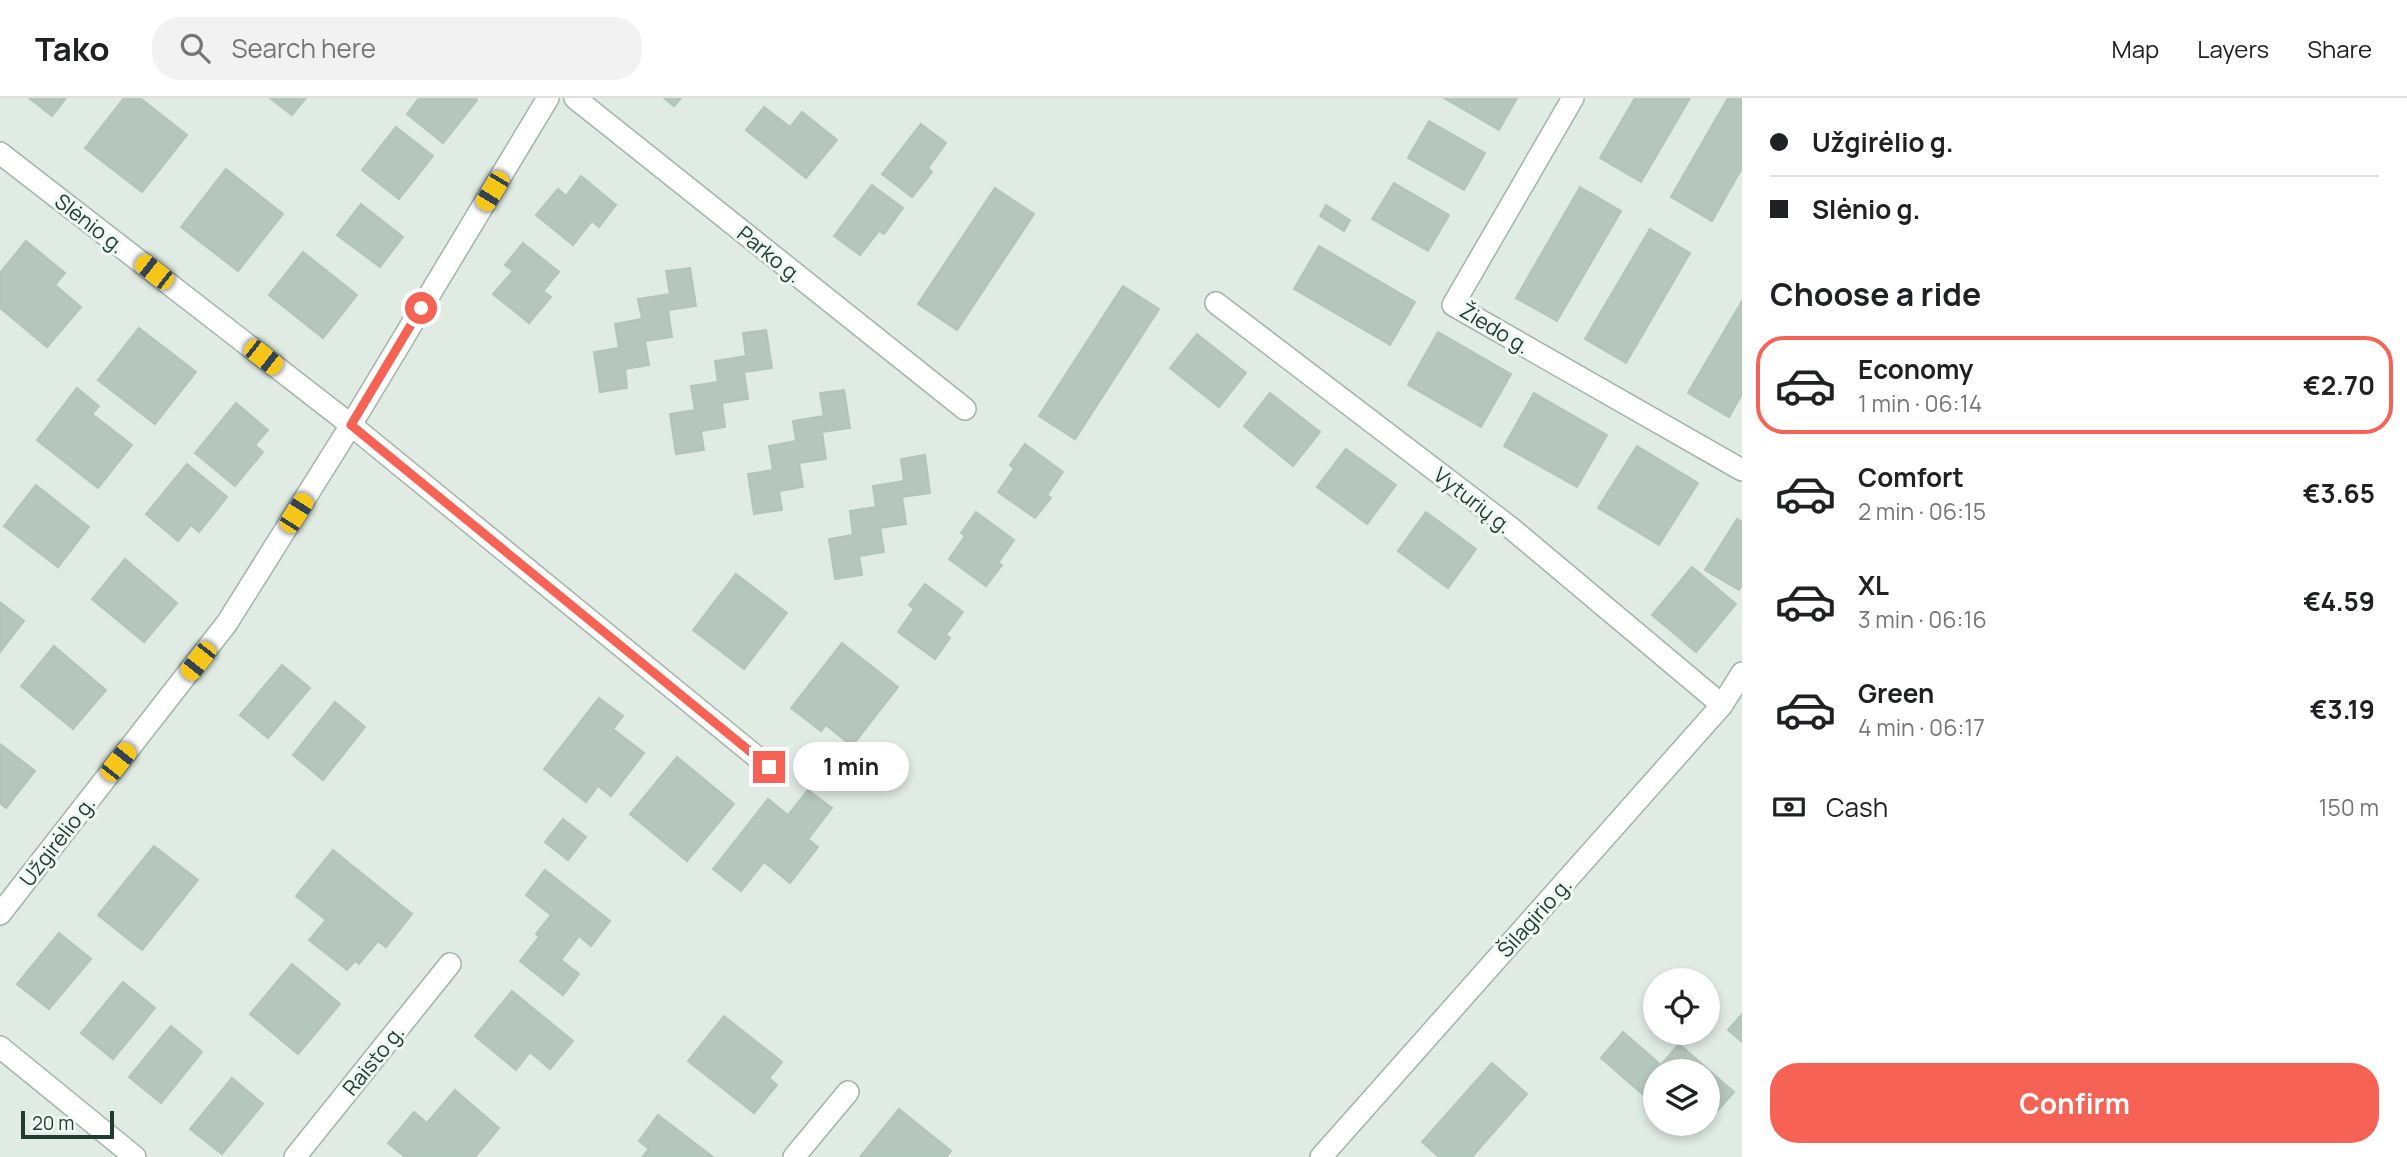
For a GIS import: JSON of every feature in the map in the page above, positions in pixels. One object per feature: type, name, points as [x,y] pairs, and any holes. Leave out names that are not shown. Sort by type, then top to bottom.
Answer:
[{"type":"street","name":"Užgirėlio g.","points":[[0,914],[227,623],[351,425],[548,98]]},
{"type":"street","name":"Parko g.","points":[[575,98],[965,409]]},
{"type":"street","name":"Žiedo g.","points":[[1573,98],[1453,305],[1742,470]]},
{"type":"street","name":"Slėnio g.","points":[[0,153],[351,425],[769,767]]},
{"type":"street","name":"Vyturių g.","points":[[1216,303],[1511,528],[1722,705]]},
{"type":"street","name":"Šilagirio g.","points":[[1321,1157],[1722,705],[1742,673]]},
{"type":"street","name":"Raisto g.","points":[[295,1157],[450,964]]},
{"type":"street","points":[[0,1047],[135,1157]]},
{"type":"street","points":[[794,1157],[848,1092]]},
{"type":"building","points":[[29,98],[66,98],[52,116]]},
{"type":"building","points":[[124,98],[140,98],[187,135],[142,192],[85,148]]},
{"type":"building","points":[[270,98],[306,98],[292,115]]},
{"type":"building","points":[[419,98],[477,100],[443,143],[407,114]]},
{"type":"building","points":[[664,98],[681,98],[674,106]]},
{"type":"building","points":[[1444,98],[1517,98],[1499,130]]},
{"type":"building","points":[[1635,98],[1690,98],[1641,182],[1600,158]]},
{"type":"building","points":[[1728,98],[1742,98],[1742,168],[1712,221],[1671,197]]},
{"type":"building","points":[[764,107],[790,127],[802,112],[837,140],[806,178],[746,130]]},
{"type":"building","points":[[1429,121],[1485,153],[1464,190],[1408,158]]},
{"type":"building","points":[[921,124],[946,143],[928,168],[932,172],[912,197],[882,174]]},
{"type":"building","points":[[396,127],[433,156],[399,199],[362,170]]},
{"type":"building","points":[[226,169],[283,214],[238,271],[181,227]]},
{"type":"building","points":[[581,176],[616,205],[599,227],[592,221],[573,245],[536,215],[558,189],[566,196]]},
{"type":"building","points":[[1394,183],[1449,215],[1428,251],[1372,219]]},
{"type":"building","points":[[872,185],[903,208],[884,234],[879,231],[860,255],[834,236]]},
{"type":"building","points":[[1580,187],[1621,211],[1557,321],[1516,298]]},
{"type":"building","points":[[995,188],[1034,214],[957,330],[918,304]]},
{"type":"building","points":[[361,204],[403,237],[380,267],[337,235]]},
{"type":"building","points":[[1326,205],[1350,220],[1344,231],[1320,216]]},
{"type":"building","points":[[1650,229],[1690,253],[1626,363],[1585,339]]},
{"type":"building","points":[[26,241],[65,273],[55,285],[81,307],[47,347],[0,308],[0,273]]},
{"type":"building","points":[[523,243],[559,272],[543,291],[551,297],[529,323],[493,294],[513,271],[505,265]]},
{"type":"building","points":[[1319,246],[1415,302],[1390,345],[1294,289]]},
{"type":"building","points":[[303,252],[357,295],[323,338],[269,295]]},
{"type":"building","points":[[690,268],[696,306],[668,310],[672,337],[645,341],[649,365],[625,369],[627,388],[600,392],[594,352],[619,348],[615,324],[642,319],[638,299],[670,294],[666,271]]},
{"type":"building","points":[[1123,286],[1159,309],[1075,439],[1039,416]]},
{"type":"building","points":[[1742,301],[1742,394],[1729,417],[1688,393]]},
{"type":"building","points":[[139,328],[196,372],[155,424],[98,380]]},
{"type":"building","points":[[766,330],[772,368],[744,372],[748,399],[722,403],[725,427],[701,431],[704,450],[676,454],[670,414],[695,410],[691,386],[718,382],[715,361],[746,356],[743,333]]},
{"type":"building","points":[[1438,332],[1511,374],[1481,427],[1408,385]]},
{"type":"building","points":[[1197,334],[1246,373],[1219,407],[1170,368]]},
{"type":"building","points":[[77,388],[99,406],[92,414],[132,445],[98,488],[37,440]]},
{"type":"building","points":[[844,390],[850,428],[822,432],[826,459],[799,463],[803,487],[779,491],[782,510],[754,514],[748,474],[773,470],[769,446],[796,441],[793,421],[824,416],[820,393]]},
{"type":"building","points":[[1270,393],[1320,432],[1293,466],[1244,426]]},
{"type":"building","points":[[1534,393],[1607,435],[1577,487],[1504,446]]},
{"type":"building","points":[[236,403],[268,430],[255,445],[263,452],[235,486],[195,453]]},
{"type":"building","points":[[1025,444],[1063,472],[1047,495],[1051,498],[1035,518],[998,492],[1014,469],[1010,465]]},
{"type":"building","points":[[1637,446],[1698,483],[1659,545],[1598,508]]},
{"type":"building","points":[[1346,449],[1396,485],[1367,524],[1317,487]]},
{"type":"building","points":[[925,455],[930,493],[902,497],[906,524],[880,528],[884,552],[859,556],[862,575],[835,579],[829,539],[853,535],[850,511],[876,507],[873,486],[904,481],[901,459]]},
{"type":"building","points":[[187,464],[227,497],[199,532],[191,525],[178,541],[146,514]]},
{"type":"building","points":[[36,485],[89,527],[58,567],[4,526]]},
{"type":"building","points":[[976,512],[1014,540],[998,563],[1002,565],[986,586],[949,559],[965,536],[961,533]]},
{"type":"building","points":[[1426,512],[1476,549],[1448,588],[1398,551]]},
{"type":"building","points":[[1737,519],[1742,522],[1742,585],[1739,590],[1705,570]]},
{"type":"building","points":[[125,559],[177,603],[144,642],[92,599]]},
{"type":"building","points":[[1692,567],[1736,604],[1696,652],[1652,615]]},
{"type":"building","points":[[736,574],[787,613],[744,669],[693,630]]},
{"type":"building","points":[[925,584],[963,612],[946,635],[950,638],[935,659],[898,632],[914,609],[909,605]]},
{"type":"building","points":[[0,602],[24,621],[0,652]]},
{"type":"building","points":[[842,643],[898,687],[852,746],[826,725],[821,731],[791,708]]},
{"type":"building","points":[[54,646],[106,690],[73,729],[21,686]]},
{"type":"building","points":[[282,665],[310,688],[268,738],[240,715]]},
{"type":"building","points":[[599,698],[623,716],[613,729],[644,753],[611,796],[598,786],[586,802],[544,769]]},
{"type":"building","points":[[335,702],[365,727],[323,780],[293,755]]},
{"type":"building","points":[[0,744],[35,771],[6,808],[0,803]]},
{"type":"building","points":[[677,757],[734,804],[687,861],[630,814]]},
{"type":"building","points":[[808,790],[832,808],[808,839],[818,847],[790,883],[764,862],[741,891],[713,869],[768,799],[788,815]]},
{"type":"building","points":[[563,819],[586,837],[568,860],[545,842]]},
{"type":"building","points":[[154,846],[198,880],[142,950],[98,915]]},
{"type":"building","points":[[333,850],[412,914],[386,947],[378,941],[359,964],[355,961],[347,970],[309,940],[326,920],[296,896]]},
{"type":"building","points":[[545,870],[610,921],[591,946],[579,936],[561,960],[579,974],[563,995],[520,961],[539,937],[536,934],[551,915],[526,895]]},
{"type":"building","points":[[59,933],[91,959],[49,1009],[17,984]]},
{"type":"building","points":[[292,964],[340,1004],[298,1054],[250,1014]]},
{"type":"building","points":[[123,982],[155,1008],[113,1059],[81,1033]]},
{"type":"building","points":[[512,991],[573,1041],[550,1069],[530,1052],[516,1070],[475,1036]]},
{"type":"building","points":[[1742,1014],[1742,1042],[1728,1030]]},
{"type":"building","points":[[724,1016],[782,1062],[769,1078],[777,1085],[754,1113],[688,1061]]},
{"type":"building","points":[[171,1026],[202,1052],[161,1103],[129,1077]]},
{"type":"building","points":[[1623,1032],[1654,1059],[1643,1059],[1643,1095],[1601,1058]]},
{"type":"building","points":[[1680,1045],[1696,1059],[1666,1059]]},
{"type":"building","points":[[1492,1063],[1527,1094],[1472,1157],[1439,1157],[1422,1142]]},
{"type":"building","points":[[232,1078],[263,1104],[222,1154],[190,1129]]},
{"type":"building","points":[[1720,1080],[1734,1092],[1720,1108]]},
{"type":"building","points":[[455,1090],[499,1128],[475,1157],[405,1157],[388,1143],[414,1112],[427,1123]]},
{"type":"building","points":[[899,1109],[951,1151],[946,1157],[860,1157]]},
{"type":"building","points":[[658,1115],[713,1157],[642,1157],[649,1149],[639,1141]]},
{"type":"route","points":[[421,308],[351,425],[769,767]]}]
